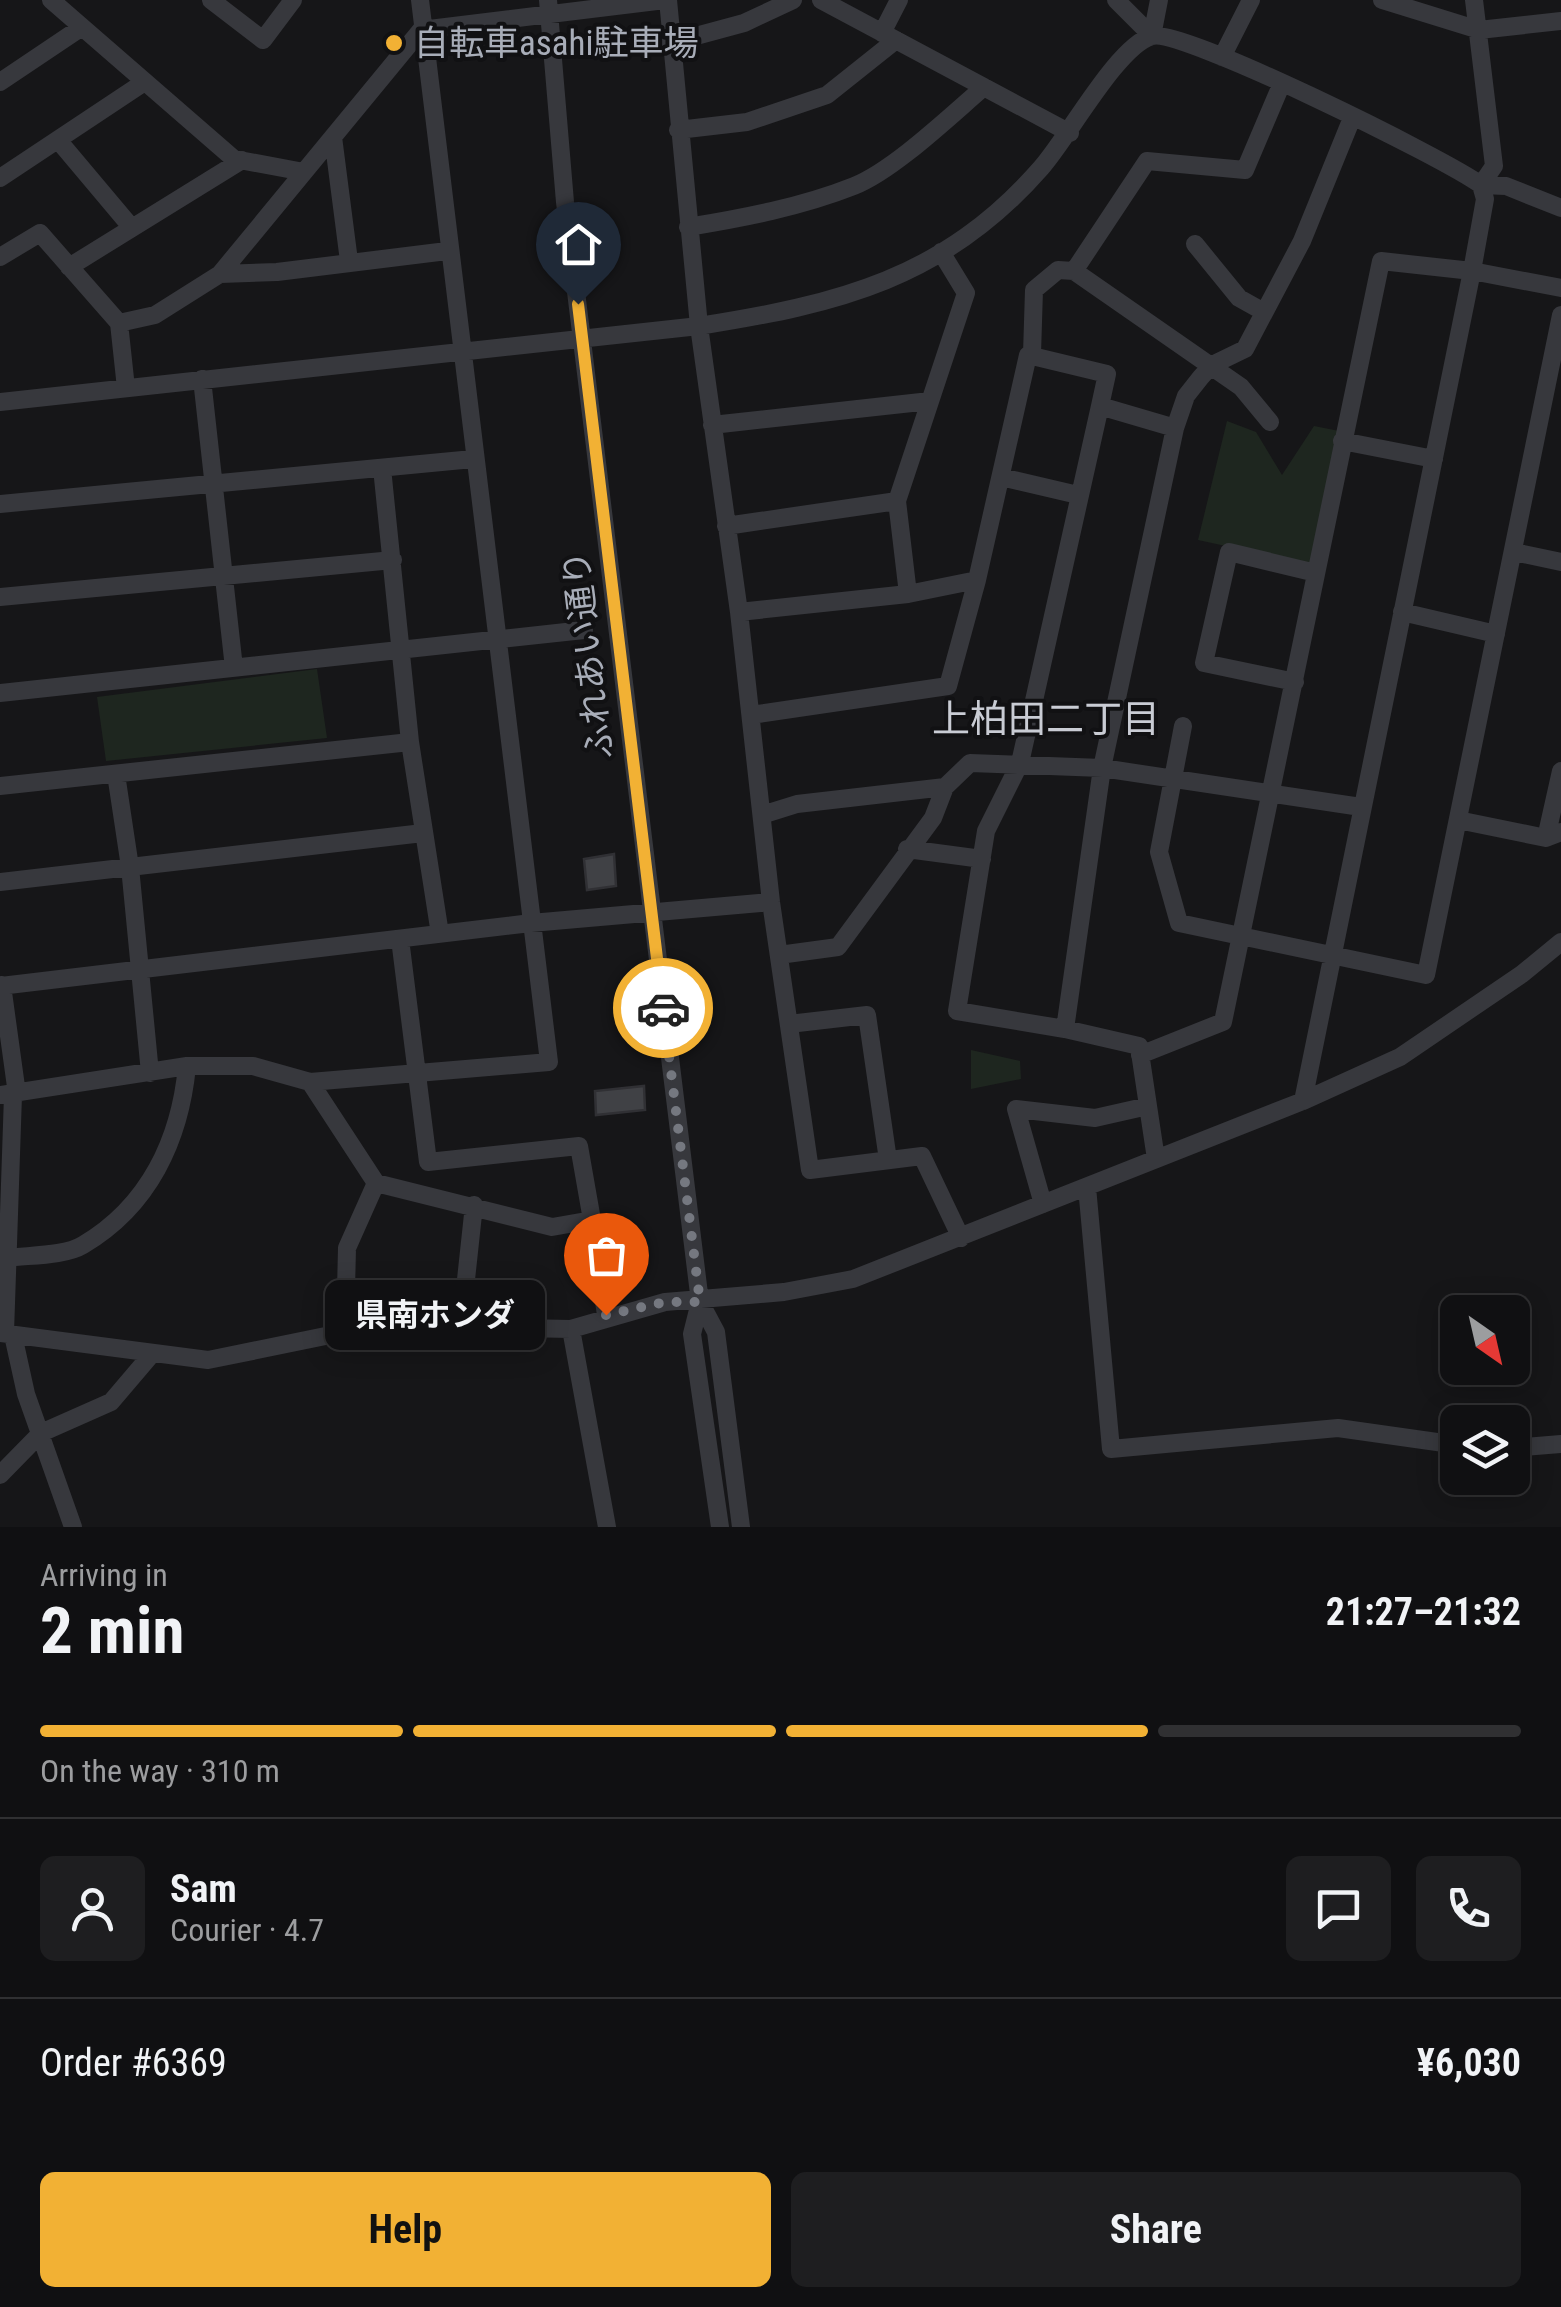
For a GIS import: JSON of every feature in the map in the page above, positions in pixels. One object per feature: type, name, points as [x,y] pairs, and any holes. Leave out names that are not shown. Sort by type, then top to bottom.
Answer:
[{"type":"street","points":[[51,0],[234,159],[304,172]]},
{"type":"street","points":[[211,0],[263,40],[293,0]]},
{"type":"street","points":[[10,1095],[187,1066],[252,1066],[310,1082],[549,1062],[459,350],[420,0]]},
{"type":"street","points":[[118,323],[154,314],[220,274],[421,30],[548,7],[666,0],[699,326],[739,612],[771,902],[810,1170],[922,1156],[961,1238]]},
{"type":"street","points":[[670,44],[744,24],[793,0]]},
{"type":"street","points":[[822,0],[1070,133]]},
{"type":"street","points":[[678,130],[747,122],[828,95],[889,36],[899,0]]},
{"type":"street","points":[[1116,0],[1152,36]]},
{"type":"street","points":[[1152,36],[1159,0]]},
{"type":"street","points":[[1222,57],[1250,0]]},
{"type":"street","points":[[1382,0],[1478,30],[1561,21]]},
{"type":"street","points":[[1303,1101],[1472,271],[1485,200],[1481,184],[1494,166],[1474,0]]},
{"type":"street","name":"ふれあい通り","points":[[548,7],[582,337],[650,910],[700,1302],[716,1332],[741,1527]]},
{"type":"street","points":[[0,82],[82,27]]},
{"type":"street","points":[[0,402],[699,326],[828,303],[885,282],[941,252],[1016,194],[1070,133],[1128,50],[1152,36],[1180,37],[1282,83],[1481,184],[1506,186],[1561,208]]},
{"type":"street","points":[[0,178],[143,83]]},
{"type":"street","points":[[1074,271],[1147,161],[1245,170],[1282,83]]},
{"type":"street","points":[[688,227],[752,216],[858,185],[928,135],[984,87]]},
{"type":"street","points":[[1065,1029],[1102,768],[1175,428],[1186,396],[1212,365],[1245,349],[1302,241],[1352,118]]},
{"type":"street","points":[[333,137],[349,261]]},
{"type":"street","points":[[58,140],[132,228]]},
{"type":"street","points":[[69,267],[242,160]]},
{"type":"street","points":[[0,257],[40,234],[118,323],[126,388]]},
{"type":"street","points":[[1194,244],[1239,298],[1264,312]]},
{"type":"street","points":[[220,274],[277,272],[447,251]]},
{"type":"street","points":[[908,594],[897,501],[966,294],[941,252]]},
{"type":"street","points":[[1140,1055],[1223,1022],[1380,261],[1472,271],[1561,288]]},
{"type":"street","points":[[1032,354],[1034,290],[1058,270],[1074,271],[1241,387],[1270,422]]},
{"type":"street","points":[[1183,726],[1159,852],[1178,923],[1332,959],[1426,975],[1561,315]]},
{"type":"street","points":[[751,715],[948,686],[977,580],[1026,358],[1032,354],[1107,374],[1020,763],[986,831],[957,1010],[1139,1046],[1156,1159]]},
{"type":"street","points":[[202,379],[234,668]]},
{"type":"street","points":[[712,425],[930,401]]},
{"type":"street","points":[[1100,406],[1175,428]]},
{"type":"street","points":[[1342,441],[1434,459]]},
{"type":"street","points":[[0,504],[473,459]]},
{"type":"street","points":[[382,468],[410,742],[440,934]]},
{"type":"street","points":[[1001,478],[1078,495]]},
{"type":"street","points":[[726,526],[897,501]]},
{"type":"street","points":[[1295,682],[1204,663],[1229,552],[1316,573]]},
{"type":"street","points":[[1514,552],[1561,562]]},
{"type":"street","points":[[0,597],[393,560]]},
{"type":"street","points":[[739,612],[908,594],[977,580]]},
{"type":"street","points":[[1402,612],[1496,634]]},
{"type":"street","points":[[0,693],[584,630]]},
{"type":"street","points":[[0,786],[410,742]]},
{"type":"street","points":[[779,956],[838,947],[906,849],[933,818],[946,787],[970,763],[1102,768],[1273,790],[1360,807]]},
{"type":"street","points":[[1458,820],[1554,835],[1561,772]]},
{"type":"street","points":[[116,774],[130,867],[150,1072]]},
{"type":"street","points":[[762,815],[797,804],[946,787]]},
{"type":"street","points":[[0,878],[130,867],[423,832]]},
{"type":"street","points":[[906,849],[982,859]]},
{"type":"street","points":[[73,1527],[6,1334],[10,1095],[1,985],[650,910],[771,902]]},
{"type":"street","points":[[400,940],[428,1162],[580,1146],[606,1315]]},
{"type":"street","points":[[6,1334],[208,1360],[346,1332],[461,1326],[571,1328],[606,1315],[665,1302],[700,1302],[853,1279],[1303,1101],[1400,1057],[1522,974],[1561,942]]},
{"type":"street","points":[[789,1024],[867,1015],[888,1160]]},
{"type":"street","points":[[8,1258],[81,1247],[140,1198],[162,1165],[184,1102],[187,1066]]},
{"type":"street","points":[[310,1082],[370,1179],[376,1182],[552,1227],[592,1220]]},
{"type":"street","points":[[1044,1204],[1016,1109],[1095,1118],[1148,1106]]},
{"type":"street","points":[[346,1332],[347,1248],[376,1182]]},
{"type":"street","points":[[1087,1187],[1111,1448],[1338,1428],[1440,1442]]},
{"type":"street","points":[[461,1326],[474,1205]]},
{"type":"street","name":"ふれあい通り","points":[[700,1302],[692,1334],[720,1527]]},
{"type":"street","points":[[571,1328],[608,1527]]},
{"type":"street","points":[[0,1476],[41,1434],[111,1402],[151,1355]]},
{"type":"street","points":[[1530,1447],[1561,1444]]},
{"type":"shaded area","points":[[1227,421],[1256,432],[1282,475],[1314,426],[1344,432],[1318,558],[1309,564],[1198,540]]},
{"type":"shaded area","points":[[317,669],[327,738],[106,761],[97,697]]},
{"type":"shaded area","points":[[971,1050],[1020,1061],[1021,1079],[971,1089]]},
{"type":"building","points":[[614,854],[616,886],[587,890],[584,859]]},
{"type":"building","points":[[644,1086],[645,1110],[596,1115],[595,1091]]},
{"type":"way so far","points":[[606,1315],[665,1302],[700,1302],[663,1008]]},
{"type":"place","name":"自転車asahi駐車場","points":[[394,43]]},
{"type":"place","name":"県南ホンダ","points":[[606,1315]]},
{"type":"district","name":"上柏田二丁目","points":[[1046,719]]},
{"type":"route","points":[[578,304],[663,1008]]}]
